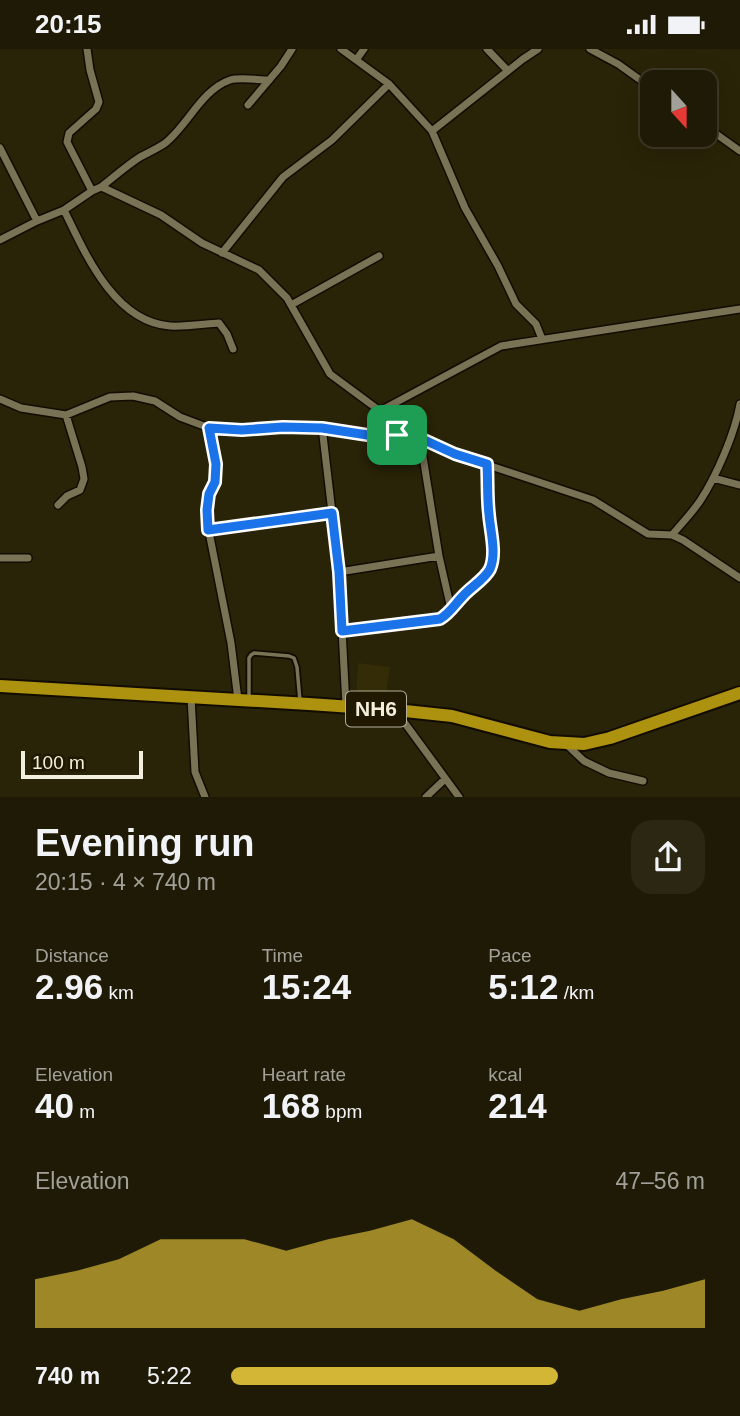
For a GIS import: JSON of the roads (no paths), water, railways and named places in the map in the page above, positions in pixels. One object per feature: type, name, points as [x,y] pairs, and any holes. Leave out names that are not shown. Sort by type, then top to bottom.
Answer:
[{"type":"highway","name":"NH6","points":[[0,686],[396,710],[452,716],[550,743],[566,744],[584,744],[610,738],[740,693]]},
{"type":"street","points":[[87,49],[99,102],[96,109],[69,133],[67,142],[92,191]]},
{"type":"street","points":[[248,105],[292,49]]},
{"type":"street","points":[[341,49],[389,84],[432,131],[465,208],[498,265],[516,304],[536,324],[542,339]]},
{"type":"street","points":[[356,59],[363,49]]},
{"type":"street","points":[[487,49],[508,71]]},
{"type":"street","points":[[432,131],[538,49]]},
{"type":"street","points":[[590,49],[640,80]]},
{"type":"street","points":[[0,240],[64,210],[101,187],[140,157],[164,143],[178,131],[211,92],[231,80],[269,80]]},
{"type":"street","points":[[222,253],[284,177],[332,140],[389,84]]},
{"type":"street","points":[[718,135],[740,151]]},
{"type":"street","points":[[0,148],[37,221]]},
{"type":"street","points":[[101,187],[161,215],[202,243],[259,270],[287,298],[330,374],[380,411],[397,435]]},
{"type":"street","points":[[64,210],[110,292],[142,319],[169,326],[219,323],[233,349]]},
{"type":"street","points":[[291,305],[379,256]]},
{"type":"street","points":[[380,411],[501,346],[740,309]]},
{"type":"street","points":[[0,399],[21,408],[66,415],[110,397],[133,396],[156,401],[180,417],[209,428],[322,428],[374,436],[420,438],[455,454],[593,500],[648,534],[671,535],[684,540],[740,578]]},
{"type":"street","points":[[671,535],[701,500],[713,478],[736,424],[740,404]]},
{"type":"street","points":[[58,505],[67,496],[80,490],[84,479],[66,415]]},
{"type":"street","points":[[209,428],[216,464],[215,482],[209,494],[207,510],[208,530],[243,700]]},
{"type":"street","points":[[322,428],[339,572],[346,706]]},
{"type":"street","points":[[420,438],[439,556],[452,611]]},
{"type":"street","points":[[342,631],[440,619],[452,611],[453,606],[489,572],[493,555],[487,464]]},
{"type":"street","points":[[713,478],[740,485]]},
{"type":"street","points":[[208,530],[332,513]]},
{"type":"street","points":[[339,572],[439,556]]},
{"type":"street","points":[[0,558],[27,558]]},
{"type":"street","points":[[191,697],[195,772],[205,796]]},
{"type":"street","points":[[396,710],[459,796]]},
{"type":"street","points":[[566,744],[584,761],[609,773],[643,782]]},
{"type":"street","points":[[426,796],[446,779]]},
{"type":"lane","points":[[243,700],[249,658],[254,653],[294,658],[300,703]]}]
